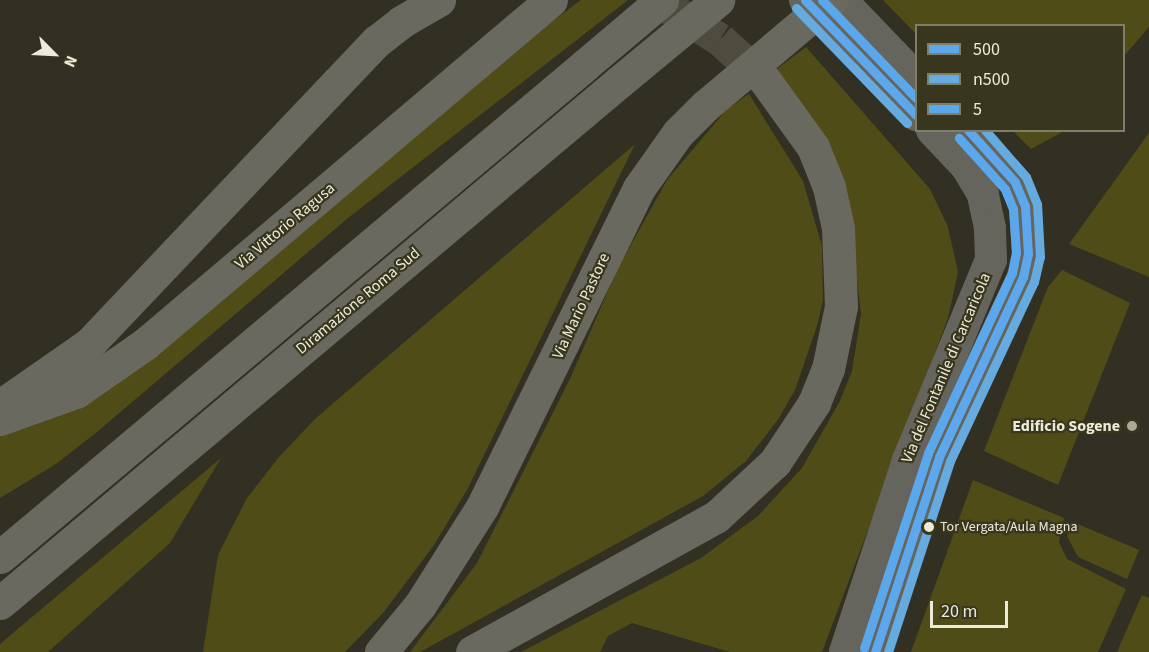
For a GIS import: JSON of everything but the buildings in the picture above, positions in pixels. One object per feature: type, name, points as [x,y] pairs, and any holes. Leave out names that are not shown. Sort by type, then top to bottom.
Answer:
[{"type":"highway","points":[[0,406],[89,344],[377,41],[401,22],[439,0]]},
{"type":"highway","points":[[0,557],[662,0]]},
{"type":"highway","name":"Diramazione Roma Sud","points":[[0,603],[718,0]]},
{"type":"highway","name":"Via Mario Pastore","points":[[381,652],[425,598],[482,507],[639,188],[678,133],[705,106],[831,0]]},
{"type":"highway","name":"Via Vittorio Ragusa","points":[[0,419],[76,392],[136,351],[545,5]]},
{"type":"highway","points":[[472,652],[716,517],[775,462],[814,403],[828,369],[841,306],[838,228],[829,187],[813,147],[764,79]]},
{"type":"street","points":[[805,0],[915,114]]},
{"type":"street","points":[[841,0],[915,77]]},
{"type":"street","name":"Via del Fontanile di Carcaricola","points":[[845,652],[908,460],[991,260],[990,228],[983,194],[967,167],[934,132]]},
{"type":"street","name":"Via del Fontanile di Carcaricola","points":[[875,652],[939,457],[1018,288],[1029,254],[1024,206],[1015,182],[970,132]]},
{"type":"shaded area","points":[[581,0],[628,0],[348,218],[97,432],[56,464],[0,498],[0,433]]},
{"type":"shaded area","points":[[883,0],[1149,0],[1149,27],[1125,55],[1125,24],[915,24],[915,33]]},
{"type":"shaded area","points":[[806,47],[930,189],[948,227],[958,272],[948,318],[822,652],[730,652],[632,623],[608,636],[600,652],[521,652],[701,558],[758,516],[802,468],[840,401],[852,371],[861,314],[852,236],[769,75]]},
{"type":"shaded area","points":[[749,94],[803,181],[822,246],[823,300],[817,326],[795,390],[779,418],[746,461],[703,496],[420,652],[410,652],[477,563],[570,379],[617,270],[667,180],[727,109]]},
{"type":"shaded area","points":[[1014,132],[1062,132],[1031,149]]},
{"type":"shaded area","points":[[1149,133],[1149,277],[1069,244]]},
{"type":"shaded area","points":[[635,144],[468,488],[434,545],[383,613],[345,652],[203,652],[218,555],[247,498],[279,457],[315,419]]},
{"type":"shaded area","points":[[1062,270],[1130,303],[1058,485],[984,451],[1048,287]]},
{"type":"shaded area","points":[[221,458],[170,543],[48,652],[0,652],[0,644]]},
{"type":"shaded area","points":[[973,480],[1064,518],[1059,542],[1067,559],[1126,589],[1098,652],[911,652]]},
{"type":"shaded area","points":[[1073,522],[1139,550],[1127,579],[1078,557],[1067,536]]},
{"type":"shaded area","points":[[1142,595],[1149,598],[1149,652],[1117,652]]},
{"type":"tunnel","points":[[657,0],[720,39],[764,79]]},
{"type":"transit line","name":"500","points":[[805,0],[915,114]]},
{"type":"transit line","name":"5","points":[[822,0],[915,97]]},
{"type":"transit line","name":"n500","points":[[796,8],[907,123]]},
{"type":"transit line","name":"500","points":[[875,652],[939,457],[1023,277],[1028,254],[1025,206],[1015,182],[970,132]]},
{"type":"transit line","name":"n500","points":[[888,652],[950,461],[1034,282],[1040,257],[1037,204],[1026,177],[987,132]]},
{"type":"transit line","name":"5","points":[[864,648],[928,453],[1012,273],[1016,253],[1013,209],[1005,189],[959,138]]},
{"type":"place","name":"Edificio Sogene","points":[[1132,426]]},
{"type":"place","name":"Tor Vergata/Aula Magna","points":[[929,527]]}]
